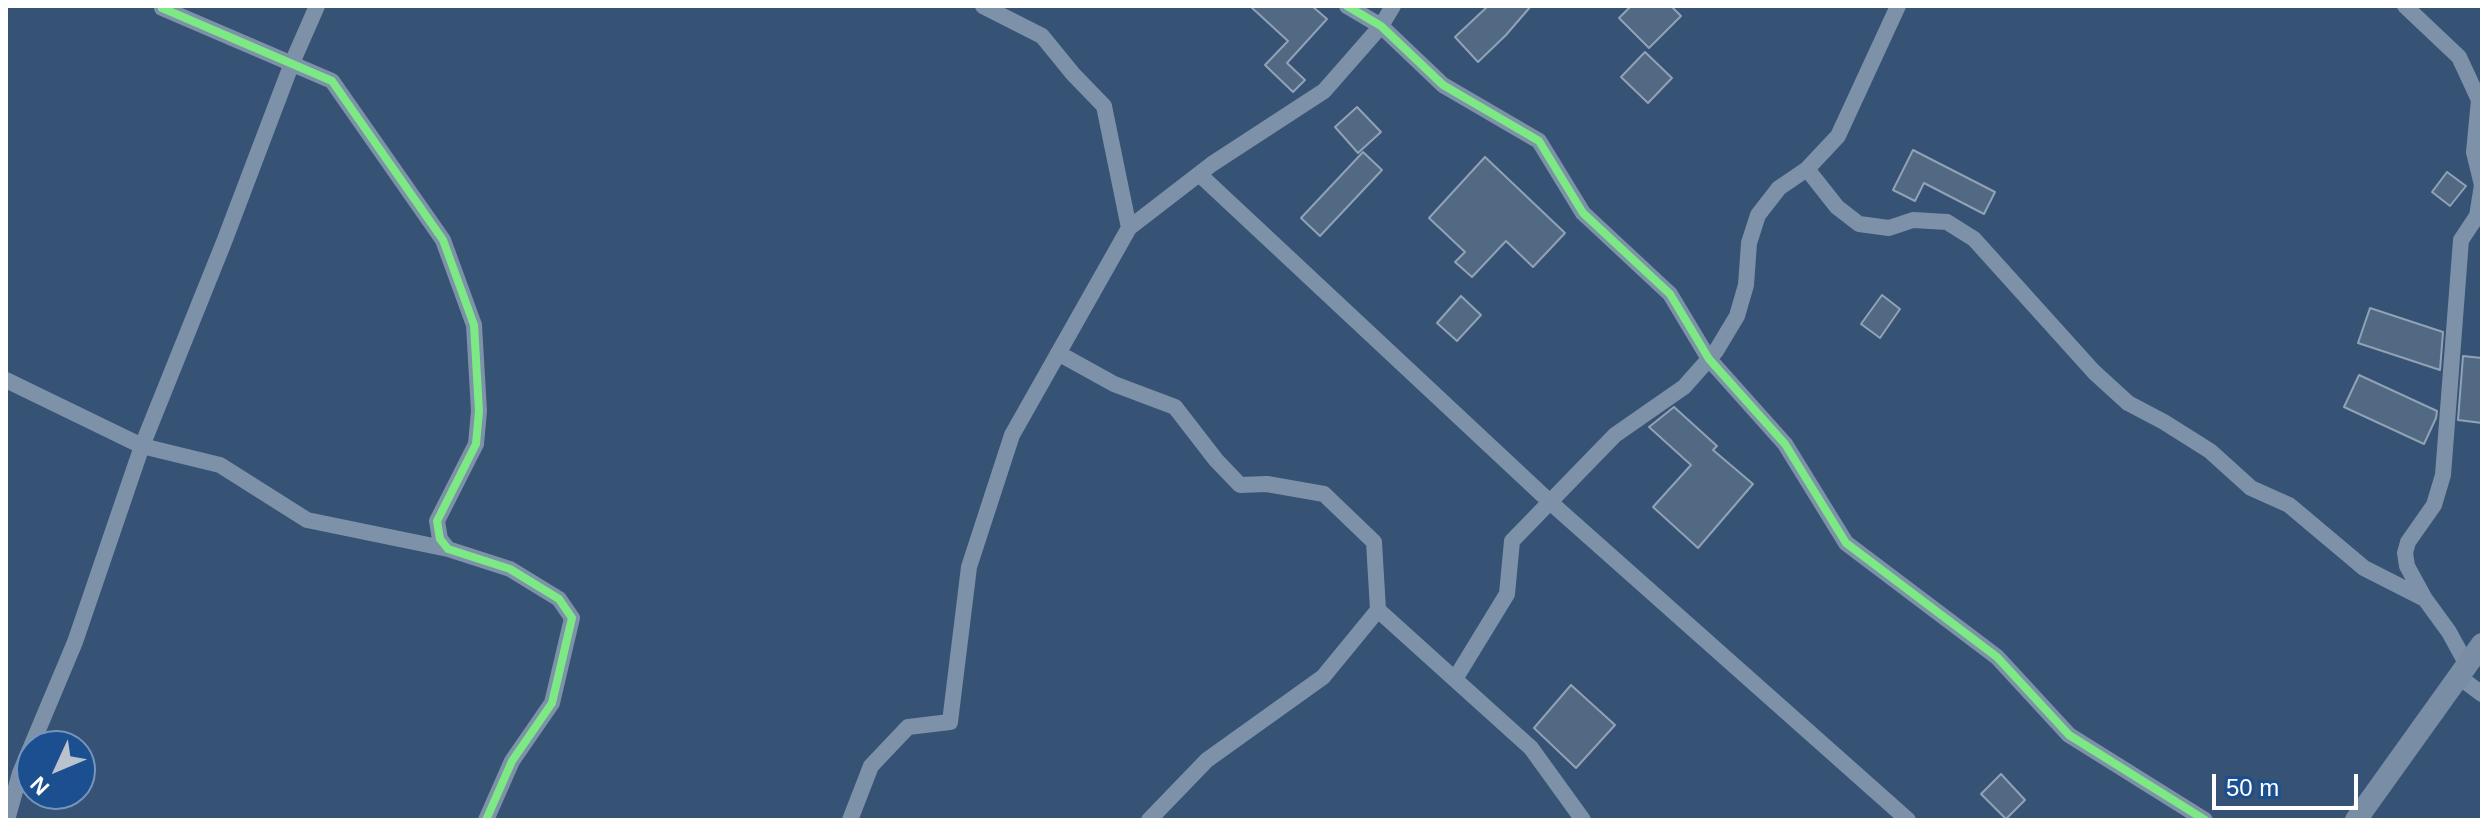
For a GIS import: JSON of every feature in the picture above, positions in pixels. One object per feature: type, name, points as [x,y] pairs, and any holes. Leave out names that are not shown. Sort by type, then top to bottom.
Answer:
[{"type":"main road","points":[[2356,820],[2482,644]]},
{"type":"street","points":[[7,820],[20,773],[75,642],[142,446],[317,6]]},
{"type":"street","points":[[983,6],[1042,36],[1104,106],[1129,228]]},
{"type":"street","points":[[1347,6],[1381,26],[1443,85],[1539,141],[1583,213],[1670,294],[1709,359],[1785,444],[1846,543],[1997,657],[2069,735],[2205,820]]},
{"type":"street","points":[[1373,6],[1381,26]]},
{"type":"street","points":[[850,820],[871,766],[908,727],[950,722],[969,567],[1012,435],[1129,228],[1199,174],[1324,91],[1381,26],[1393,6]]},
{"type":"street","points":[[1455,679],[1507,594],[1512,541],[1615,435],[1684,387],[1709,359],[1737,316],[1746,285],[1749,243],[1758,215],[1779,188],[1807,169],[1838,136],[1898,6]]},
{"type":"street","points":[[2405,6],[2459,57],[2481,101],[2474,152],[2482,185],[2477,216],[2461,240],[2443,475],[2434,505],[2408,542],[2405,553],[2407,566],[2425,599],[2449,632],[2463,671],[2482,694]]},
{"type":"street","points":[[162,8],[332,81],[443,240],[474,325],[479,411],[476,444],[437,521],[440,539],[448,549]]},
{"type":"street","points":[[2472,80],[2482,64]]},
{"type":"street","points":[[1807,169],[1837,207],[1859,224],[1889,228],[1913,220],[1947,222],[1974,239],[2094,372],[2128,403],[2210,451],[2251,488],[2289,505],[2364,568],[2425,599]]},
{"type":"street","points":[[1199,174],[1550,502],[1908,820]]},
{"type":"street","points":[[1058,353],[1114,384],[1175,407],[1216,460],[1240,485],[1267,484],[1324,494],[1374,542],[1378,610],[1323,677],[1207,760],[1149,820]]},
{"type":"street","points":[[6,380],[142,446],[220,465],[307,520],[448,549],[510,569],[559,599],[572,618],[552,703],[512,761],[486,820]]},
{"type":"street","points":[[1378,610],[1531,748],[1583,820]]},
{"type":"building","points":[[1250,6],[1312,6],[1327,19],[1287,63],[1305,80],[1293,92],[1265,65],[1288,41]]},
{"type":"building","points":[[1488,6],[1531,6],[1478,62],[1455,37]]},
{"type":"building","points":[[1631,6],[1671,6],[1681,16],[1649,48],[1619,18]]},
{"type":"building","points":[[1645,52],[1672,78],[1648,103],[1621,77]]},
{"type":"building","points":[[1357,107],[1381,132],[1358,153],[1335,127]]},
{"type":"building","points":[[1913,150],[1995,192],[1984,214],[1924,183],[1915,201],[1893,190]]},
{"type":"building","points":[[1363,152],[1382,170],[1320,236],[1301,218]]},
{"type":"building","points":[[1485,157],[1565,233],[1533,267],[1506,241],[1472,277],[1455,262],[1465,252],[1429,218]]},
{"type":"building","points":[[2447,172],[2466,186],[2450,206],[2432,192]]},
{"type":"building","points":[[1882,295],[1900,309],[1880,338],[1861,324]]},
{"type":"building","points":[[1461,296],[1481,315],[1457,341],[1437,323]]},
{"type":"building","points":[[2370,308],[2443,332],[2440,370],[2358,343]]},
{"type":"building","points":[[2463,356],[2482,358],[2482,423],[2458,420]]},
{"type":"building","points":[[2359,375],[2437,411],[2424,444],[2344,407]]},
{"type":"building","points":[[1674,407],[1717,446],[1713,450],[1753,484],[1698,548],[1653,507],[1691,465],[1649,427]]},
{"type":"building","points":[[1571,685],[1615,725],[1576,768],[1534,728]]},
{"type":"building","points":[[2001,774],[2025,800],[2006,819],[1981,794]]},
{"type":"cycle path","points":[[1347,6],[1381,26],[1443,85],[1539,141],[1583,213],[1670,294],[1709,359],[1785,444],[1846,543],[1997,657],[2069,735],[2205,820]]},
{"type":"cycle path","points":[[162,8],[332,81],[443,240],[474,325],[479,411],[476,444],[437,521],[440,539],[448,549],[510,569],[559,599],[572,618],[552,703],[512,761],[486,820]]}]
